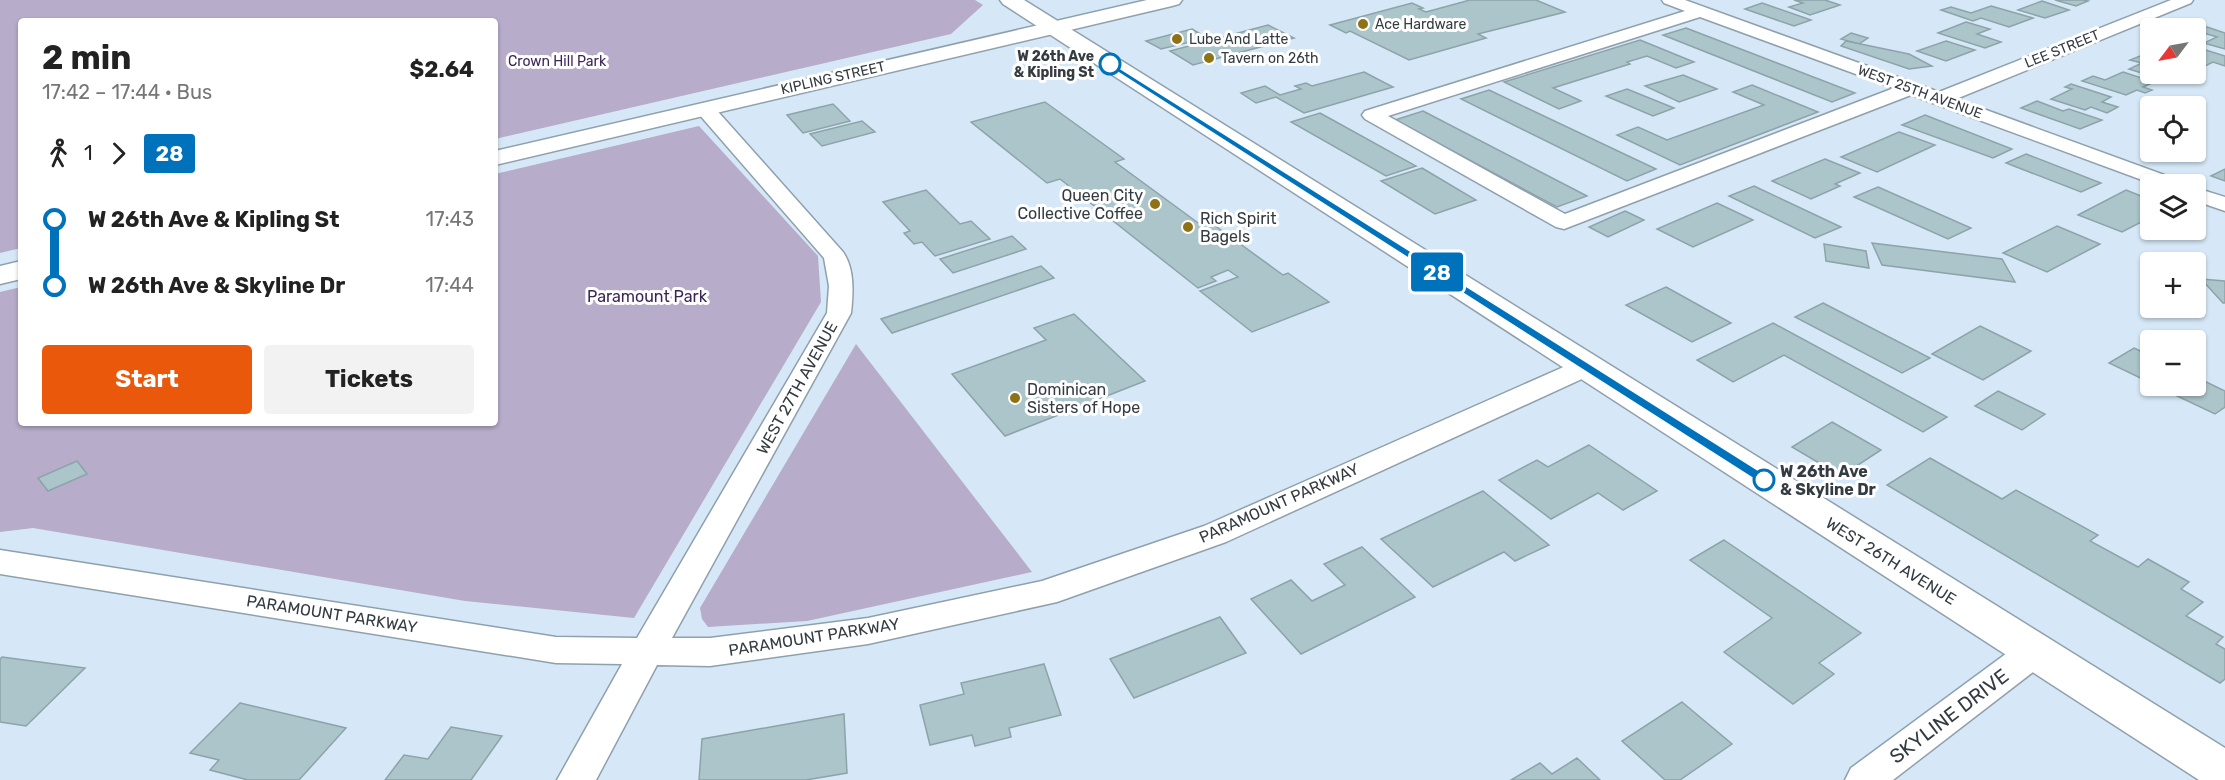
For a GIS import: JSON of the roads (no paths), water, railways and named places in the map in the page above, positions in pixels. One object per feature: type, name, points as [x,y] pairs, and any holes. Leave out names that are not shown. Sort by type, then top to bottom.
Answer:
[{"type":"street","name":"WEST 26TH AVENUE","points":[[1010,0],[2225,772]]},
{"type":"street","name":"KIPLING STREET","points":[[498,157],[1172,0]]},
{"type":"street","name":"WEST 25TH AVENUE","points":[[1670,0],[2144,174]]},
{"type":"street","name":"LEE STREET","points":[[1939,99],[2185,0]]},
{"type":"street","points":[[1701,11],[1372,115],[1564,222],[1909,89]]},
{"type":"street","name":"WEST 27TH AVENUE","points":[[576,780],[645,651],[681,594],[839,313],[841,286],[834,257],[705,109]]},
{"type":"street","points":[[2206,197],[2225,204]]},
{"type":"street","points":[[0,275],[18,271]]},
{"type":"street","name":"PARAMOUNT PARKWAY","points":[[0,562],[556,650],[710,652],[868,631],[1045,593],[1215,534],[1586,367]]},
{"type":"street","name":"SKYLINE DRIVE","points":[[1864,780],[2034,652]]},
{"type":"place","name":"Ace Hardware","points":[[1363,24]]},
{"type":"place","name":"Lube And Latte","points":[[1177,39]]},
{"type":"place","name":"Tavern on 26th","points":[[1209,58]]},
{"type":"place","name":"W 26th Ave & Kipling St","points":[[1110,64]]},
{"type":"place","name":"Queen City Collective Coffee","points":[[1155,204]]},
{"type":"place","name":"Rich Spirit Bagels","points":[[1188,227]]},
{"type":"place","name":"Dominican Sisters of Hope","points":[[1015,398]]},
{"type":"place","name":"W 26th Ave & Skyline Dr","points":[[1764,480]]},
{"type":"park label","name":"Crown Hill Park","points":[[557,61]]},
{"type":"park label","name":"Paramount Park","points":[[647,296]]}]
